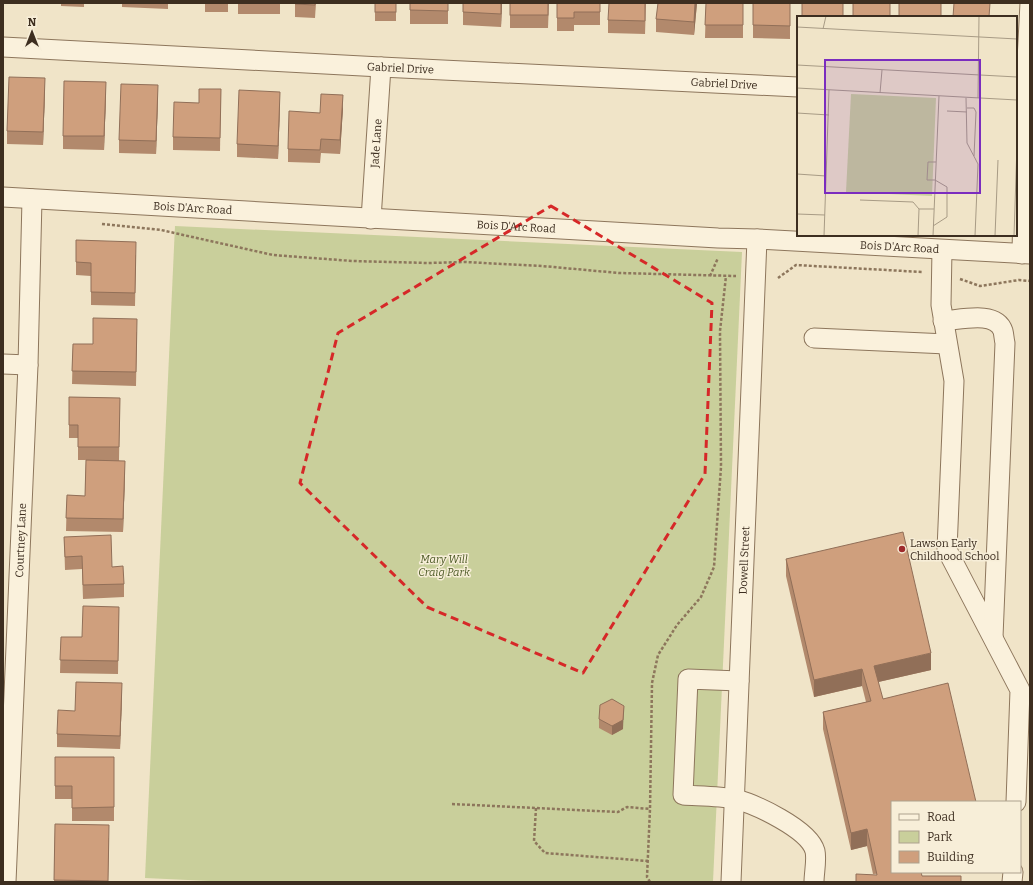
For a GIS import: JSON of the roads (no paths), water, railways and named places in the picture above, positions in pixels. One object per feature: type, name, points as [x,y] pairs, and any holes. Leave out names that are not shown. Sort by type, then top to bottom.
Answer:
[{"type":"street","points":[[1026,254],[1024,98],[1030,3]]},
{"type":"street","name":"Gabriel Drive","points":[[3,47],[797,87]]},
{"type":"street","name":"Jade Lane","points":[[371,219],[381,67]]},
{"type":"street","name":"Bois D'Arc Road","points":[[3,197],[710,238],[757,239],[1026,254]]},
{"type":"street","name":"Courtney Lane","points":[[6,882],[7,768],[28,366],[32,199]]},
{"type":"street","name":"Dowell Street","points":[[731,882],[757,239]]},
{"type":"street","points":[[942,250],[941,305],[954,381],[947,550],[1020,690],[1016,801]]},
{"type":"street","points":[[943,321],[982,317],[994,320],[1003,330],[1005,343],[993,638]]},
{"type":"street","points":[[814,338],[947,344]]},
{"type":"street","points":[[3,364],[28,366]]},
{"type":"street","points":[[740,681],[688,679],[683,795],[734,799],[770,813],[798,831],[810,842],[815,852],[814,882]]},
{"type":"place","name":"Lawson Early Childhood School","points":[[902,549]]},
{"type":"park label","name":"Mary Will Craig Park","points":[[444,565]]}]
